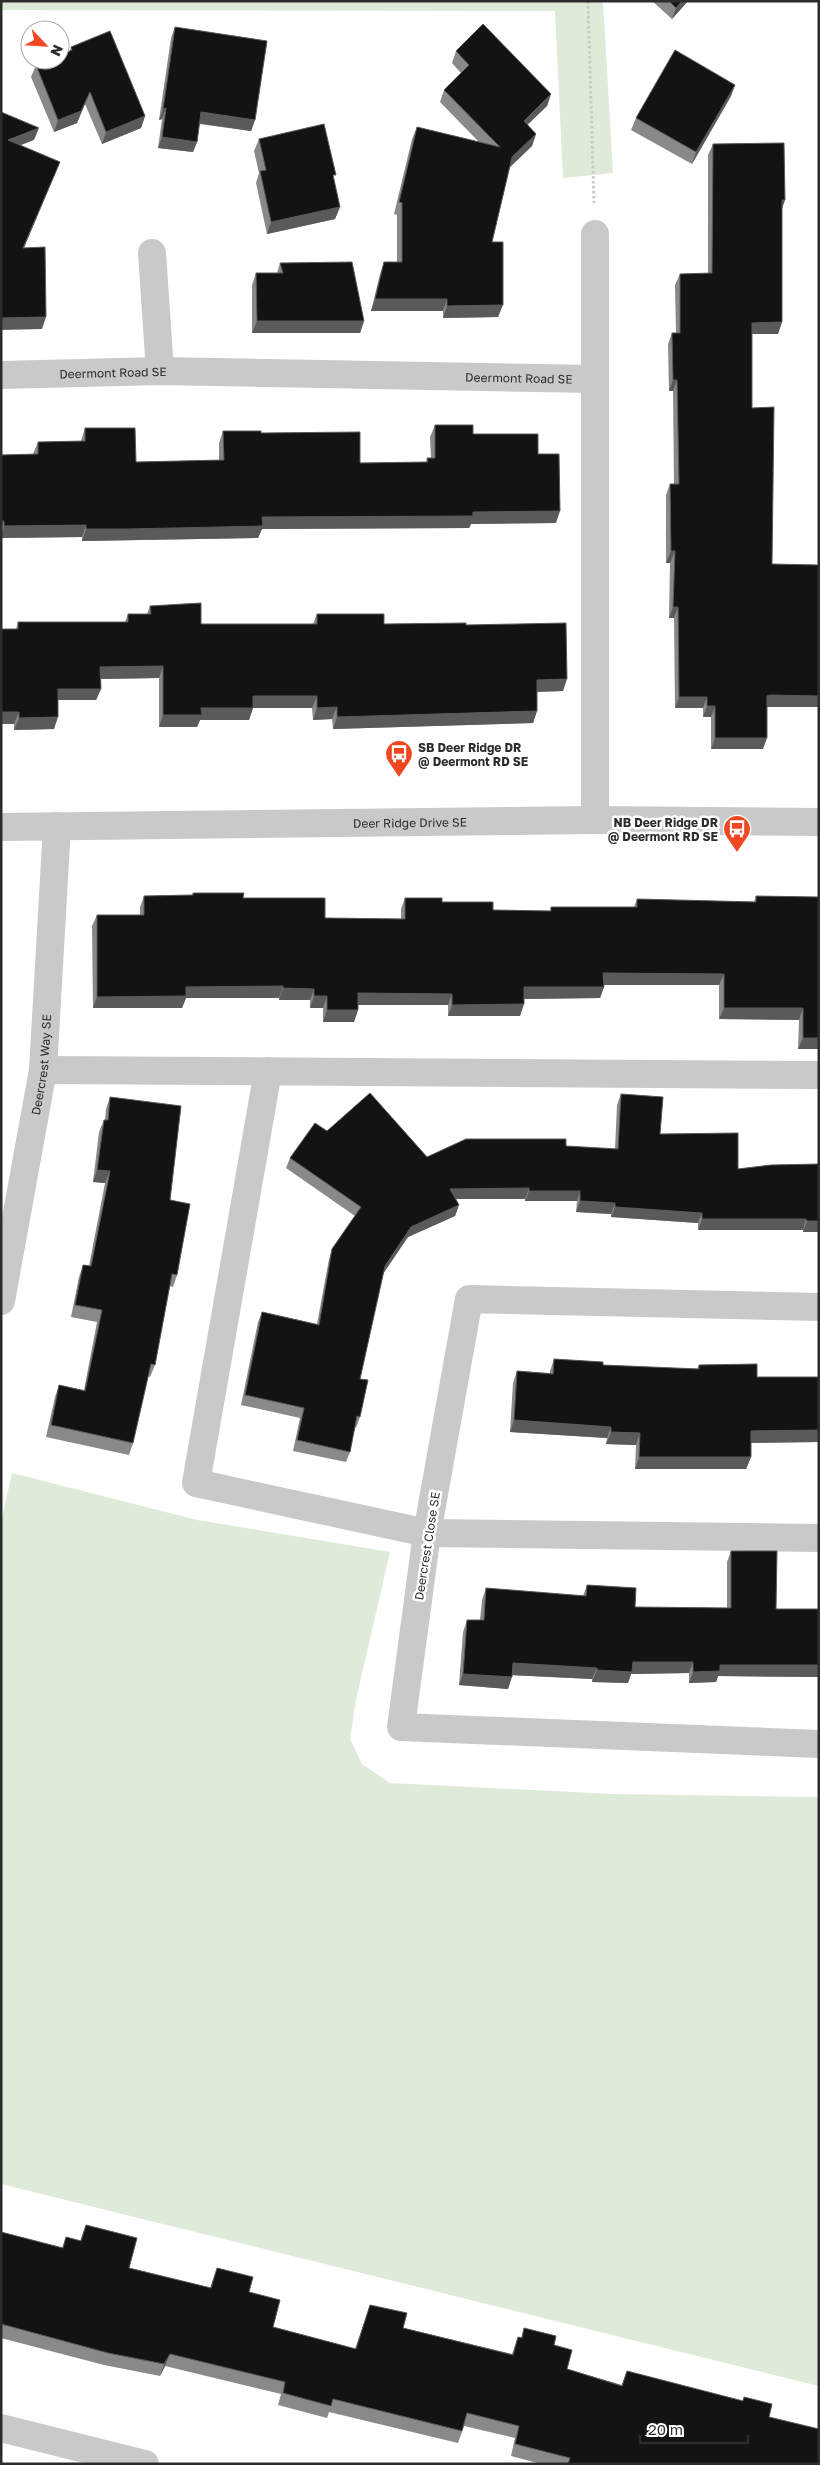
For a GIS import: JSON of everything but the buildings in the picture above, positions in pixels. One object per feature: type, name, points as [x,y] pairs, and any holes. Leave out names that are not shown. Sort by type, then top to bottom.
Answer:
[{"type":"street","points":[[595,234],[595,820]]},
{"type":"street","points":[[152,252],[160,371]]},
{"type":"street","name":"Deermont Road SE","points":[[1,375],[160,371],[594,379]]},
{"type":"street","name":"Deer Ridge Drive SE","points":[[1,827],[595,820],[819,822]]},
{"type":"street","name":"Deercrest Way SE","points":[[1,1300],[43,1070],[57,826]]},
{"type":"street","points":[[43,1070],[819,1075]]},
{"type":"street","points":[[268,1071],[196,1484],[428,1533],[819,1538]]},
{"type":"street","name":"Deercrest Close SE","points":[[819,1307],[469,1299],[428,1533],[401,1727],[819,1744]]},
{"type":"street","points":[[1,2428],[145,2464]]},
{"type":"path","points":[[588,1],[595,234]]},
{"type":"green space","points":[[1,1],[603,1],[613,173],[563,178],[555,11],[1,10]]},
{"type":"green space","points":[[12,1473],[197,1520],[390,1552],[356,1700],[350,1739],[362,1764],[390,1783],[612,1794],[819,1797],[819,2386],[1,2184],[1,1522]]},
{"type":"place","name":"SB Deer Ridge DR @ Deermont RD SE","points":[[399,778]]},
{"type":"place","name":"NB Deer Ridge DR @ Deermont RD SE","points":[[737,853]]}]
